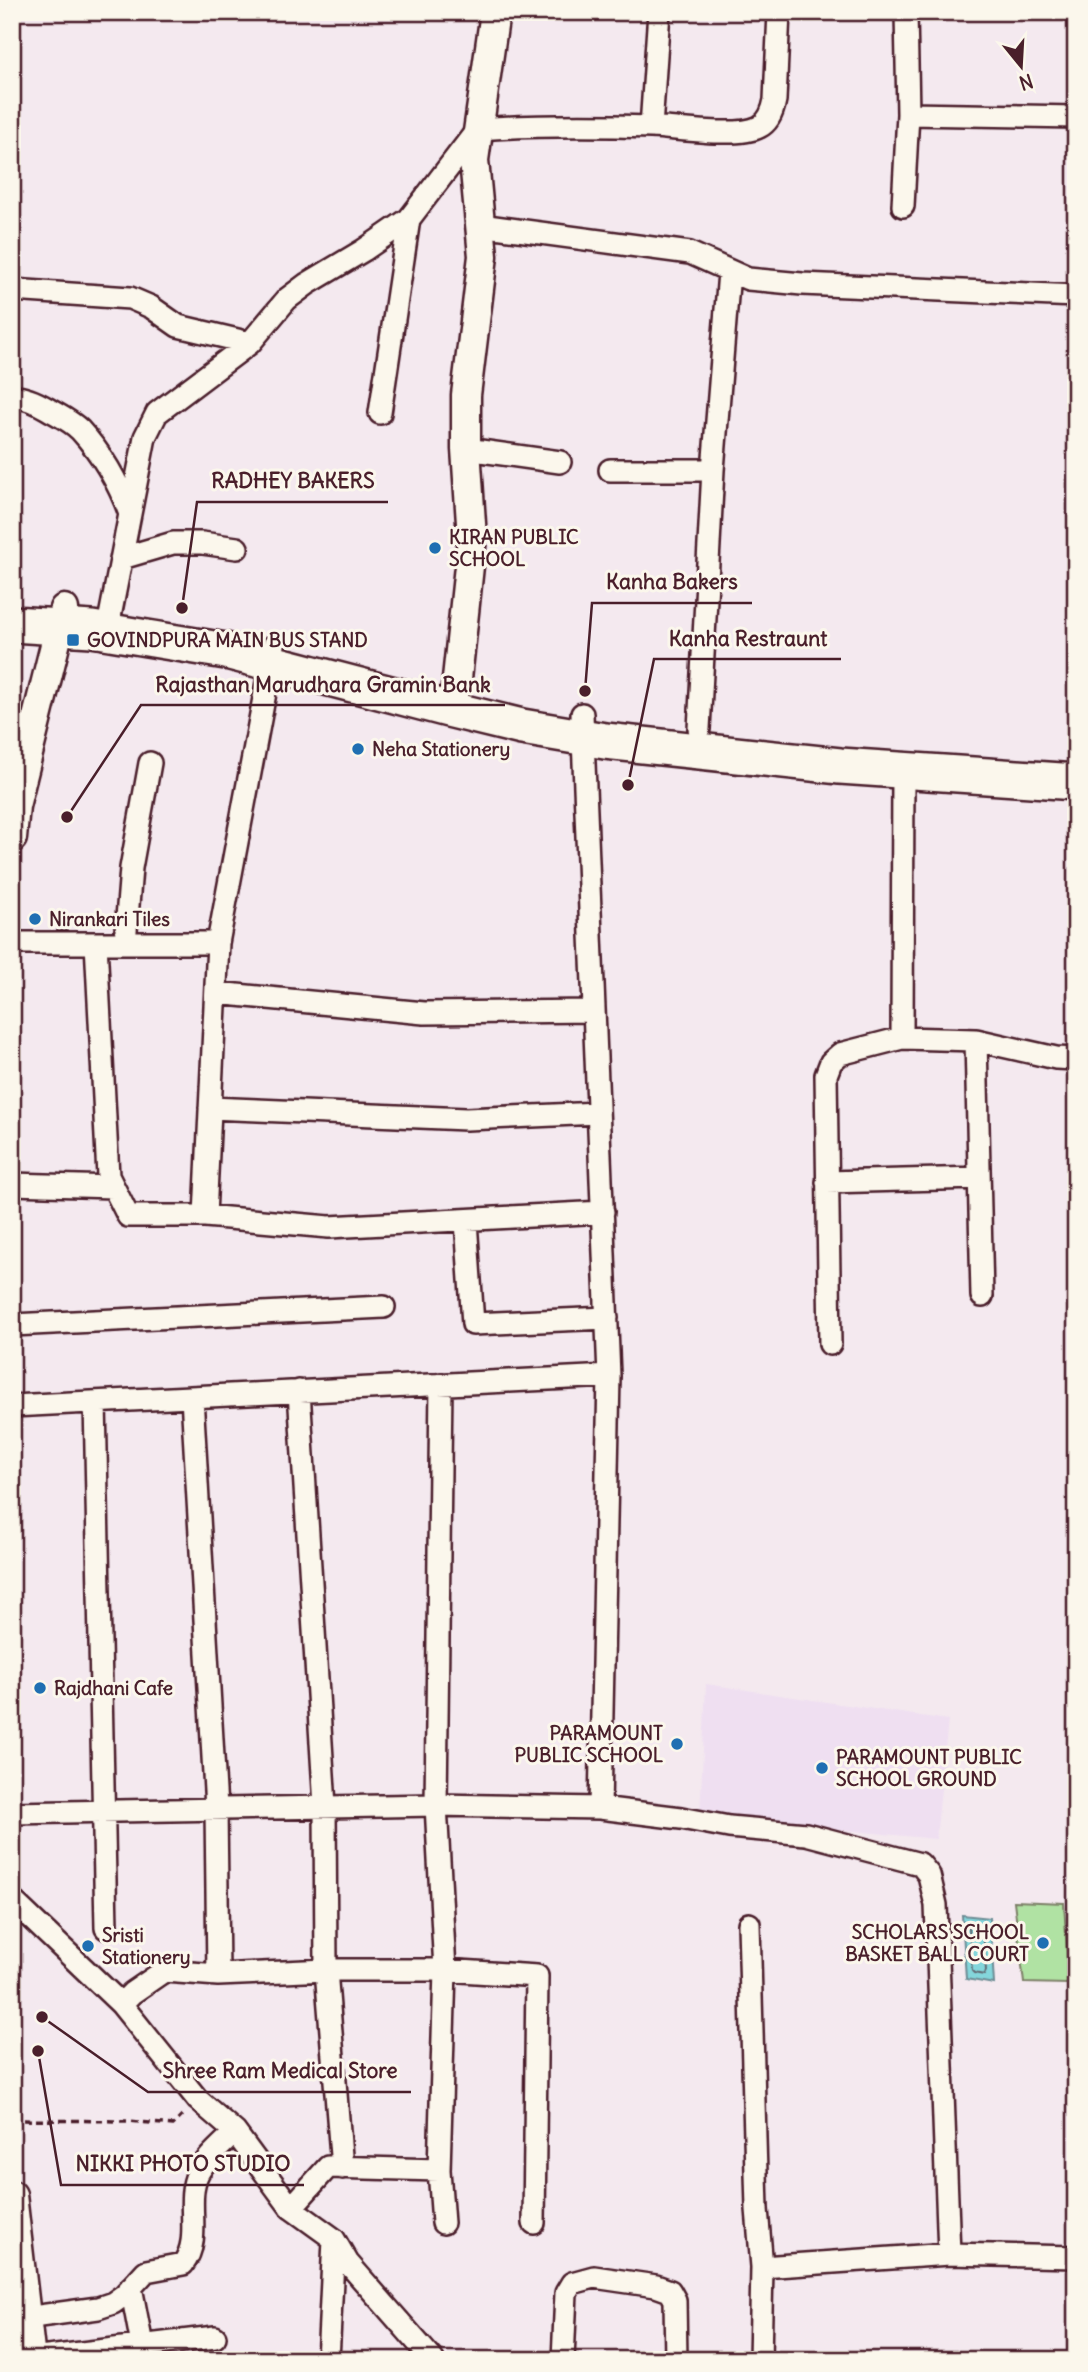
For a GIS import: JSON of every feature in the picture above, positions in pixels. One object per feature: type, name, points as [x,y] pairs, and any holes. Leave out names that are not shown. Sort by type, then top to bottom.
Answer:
[{"type":"main road","points":[[12,608],[108,623],[155,619],[272,654],[452,699],[529,705],[582,725],[840,766],[903,770],[1066,770]]},
{"type":"main road","points":[[12,624],[63,618]]},
{"type":"main road","points":[[582,725],[699,729],[1066,770]]},
{"type":"street","points":[[452,699],[472,538],[466,449],[466,395],[483,256],[474,160],[495,12]]},
{"type":"street","points":[[651,127],[659,12]]},
{"type":"street","points":[[108,623],[145,437],[158,413],[250,344],[287,299],[409,219],[478,129],[651,127],[738,132],[759,127],[772,114],[775,100],[779,12]]},
{"type":"street","points":[[903,206],[908,114],[906,12]]},
{"type":"street","points":[[908,114],[1076,117]]},
{"type":"street","points":[[380,413],[409,219]]},
{"type":"street","points":[[480,225],[690,253],[748,279],[802,284],[1076,296]]},
{"type":"street","points":[[699,729],[713,470],[729,272]]},
{"type":"street","points":[[12,290],[130,298],[151,307],[178,327],[250,344]]},
{"type":"street","points":[[12,397],[18,396],[42,405],[78,428],[110,471],[130,514]]},
{"type":"street","points":[[466,449],[560,462]]},
{"type":"street","points":[[610,470],[713,470]]},
{"type":"street","points":[[122,558],[173,543],[202,543],[237,548]]},
{"type":"street","points":[[12,838],[13,806],[63,618]]},
{"type":"street","points":[[205,1216],[218,943],[272,654]]},
{"type":"street","points":[[582,725],[609,1376],[600,1808]]},
{"type":"street","points":[[125,943],[131,868],[150,763]]},
{"type":"street","points":[[902,1038],[903,770]]},
{"type":"street","points":[[12,943],[218,943]]},
{"type":"street","points":[[96,943],[108,1176],[128,1216],[205,1216],[329,1227],[603,1212]]},
{"type":"street","points":[[216,993],[425,1013],[594,1011]]},
{"type":"street","points":[[831,1344],[826,1075],[831,1062],[840,1054],[902,1038],[976,1040],[1056,1058],[1076,1059]]},
{"type":"street","points":[[976,1040],[982,1296]]},
{"type":"street","points":[[210,1108],[466,1119],[598,1113]]},
{"type":"street","points":[[827,1182],[979,1178]]},
{"type":"street","points":[[12,1184],[113,1187]]},
{"type":"street","points":[[466,1221],[473,1324],[607,1318]]},
{"type":"street","points":[[12,1325],[384,1307]]},
{"type":"street","points":[[12,1406],[609,1376]]},
{"type":"street","points":[[441,1384],[436,1805],[445,1970],[439,2171],[443,2223]]},
{"type":"street","points":[[299,1391],[325,1806],[326,1970],[342,2168]]},
{"type":"street","points":[[192,1397],[216,1808],[218,1975]]},
{"type":"street","points":[[95,1402],[106,1928]]},
{"type":"street","points":[[12,1813],[436,1805],[600,1808],[806,1835],[920,1864],[929,1875],[936,1905],[949,2254]]},
{"type":"street","points":[[12,1900],[121,2004],[198,2100],[235,2132],[291,2208],[334,2239],[348,2263],[433,2360]]},
{"type":"street","points":[[749,1924],[757,2209],[762,2267],[760,2360]]},
{"type":"street","points":[[121,2004],[164,1971],[218,1975],[326,1970],[445,1970],[537,1976],[534,2223]]},
{"type":"street","points":[[25,2318],[98,2308],[113,2303],[146,2271],[183,2264],[192,2245],[193,2188],[198,2174],[208,2159],[235,2132]]},
{"type":"street","points":[[291,2208],[328,2168],[439,2171]]},
{"type":"street","points":[[12,2195],[31,2359],[215,2337]]},
{"type":"street","points":[[328,2360],[334,2239]]},
{"type":"street","points":[[762,2267],[949,2254],[1076,2257]]},
{"type":"street","points":[[563,2360],[566,2293],[572,2283],[594,2277],[656,2286],[670,2291],[676,2300],[676,2360]]},
{"type":"street","points":[[131,2287],[142,2344]]},
{"type":"path","points":[[12,2120],[128,2121],[173,2125],[198,2100]]},
{"type":"shaded area","name":"PARAMOUNT PUBLIC SCHOOL GROUND","points":[[706,1684],[948,1720],[936,1839],[700,1816]]},
{"type":"green space","name":"SCHOLARS SCHOOL BASKET BALL COURT","points":[[1014,1901],[1064,1903],[1069,1984],[1024,1983]]},
{"type":"water","points":[[962,1915],[990,1918],[994,1984],[966,1979]]},
{"type":"place","name":"KIRAN PUBLIC SCHOOL","points":[[435,548]]},
{"type":"place","name":"RADHEY BAKERS","points":[[182,608]]},
{"type":"place","name":"GOVINDPURA MAIN BUS STAND","points":[[73,640]]},
{"type":"place","name":"Kanha Bakers","points":[[585,691]]},
{"type":"place","name":"Neha Stationery","points":[[358,749]]},
{"type":"place","name":"Kanha Restraunt","points":[[628,785]]},
{"type":"place","name":"Rajasthan Marudhara Gramin Bank","points":[[67,817]]},
{"type":"place","name":"Nirankari Tiles","points":[[35,919]]},
{"type":"place","name":"Rajdhani Cafe","points":[[40,1688]]},
{"type":"place","name":"PARAMOUNT PUBLIC SCHOOL","points":[[677,1744]]},
{"type":"place","name":"PARAMOUNT PUBLIC SCHOOL GROUND","points":[[822,1768]]},
{"type":"place","name":"SCHOLARS SCHOOL BASKET BALL COURT","points":[[1043,1943]]},
{"type":"place","name":"Sristi Stationery","points":[[88,1946]]},
{"type":"place","name":"Shree Ram Medical Store","points":[[42,2017]]},
{"type":"place","name":"NIKKI PHOTO STUDIO","points":[[38,2051]]}]
